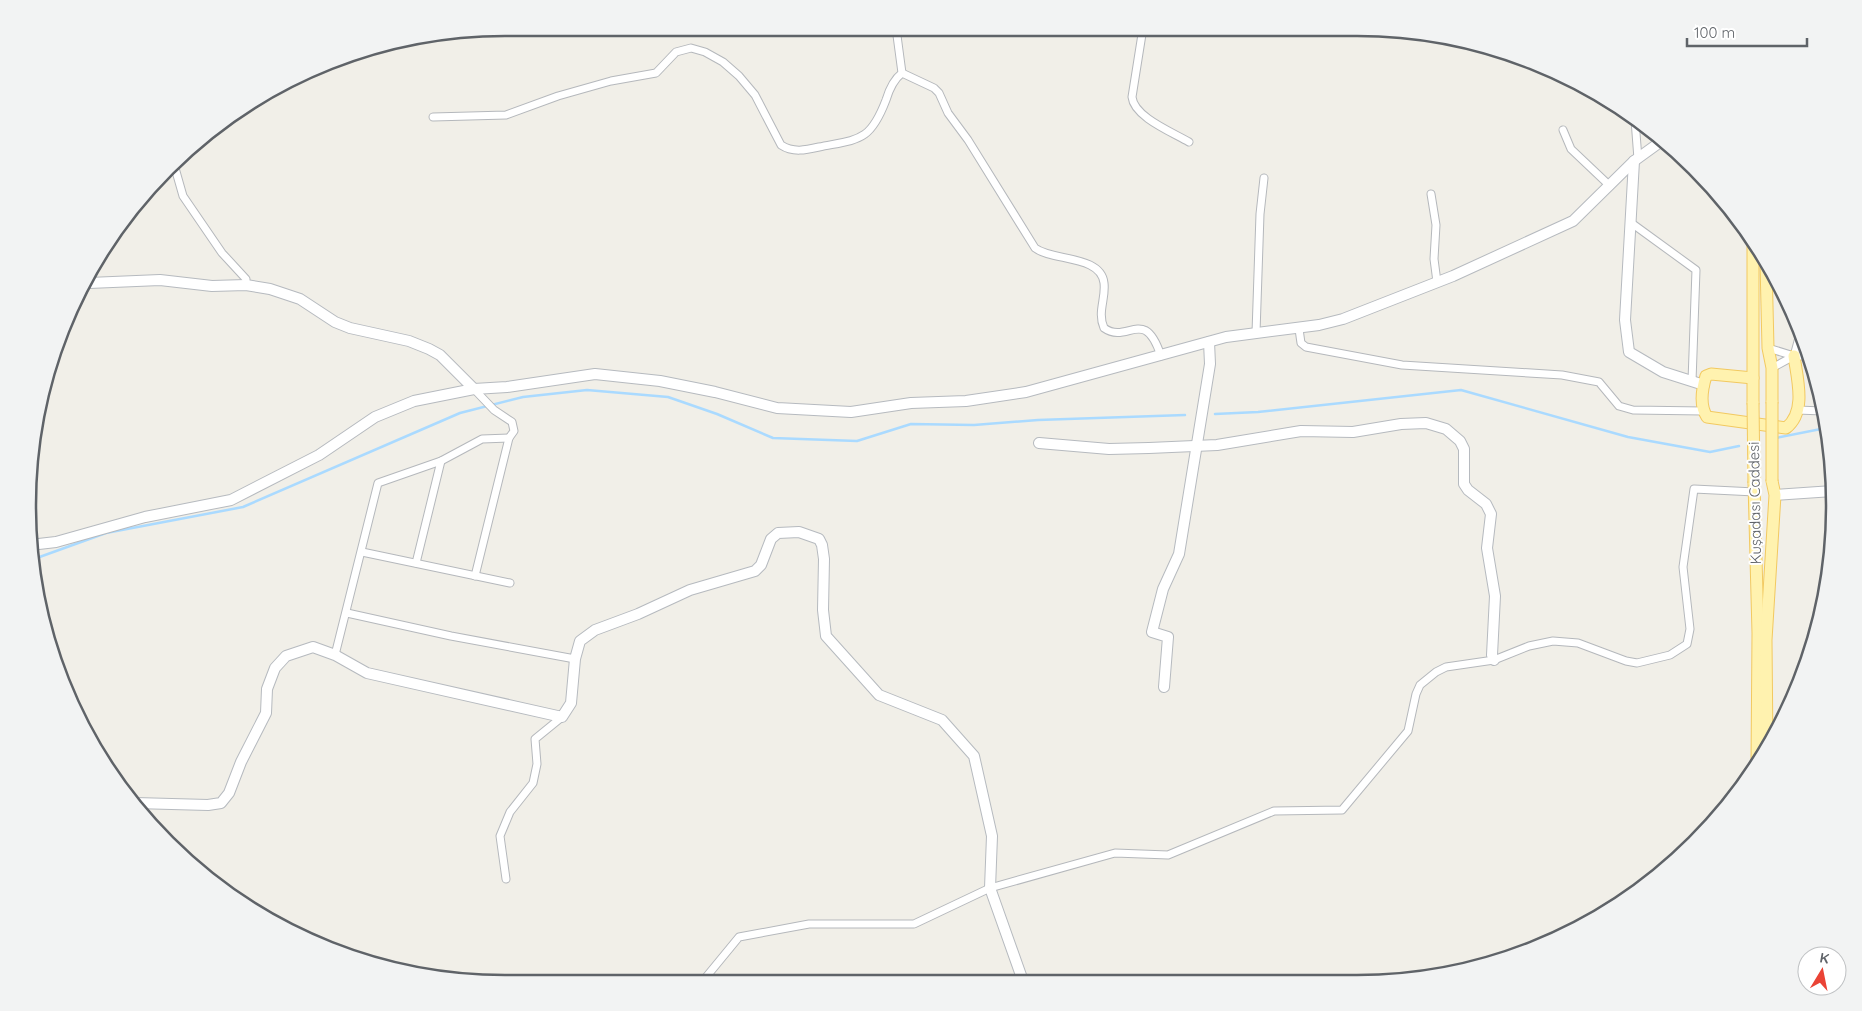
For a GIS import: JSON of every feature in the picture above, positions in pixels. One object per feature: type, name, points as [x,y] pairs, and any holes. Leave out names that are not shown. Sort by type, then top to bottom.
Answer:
[{"type":"main road","name":"Kuşadası Caddesi","points":[[1753,255],[1754,487],[1758,633],[1757,750]]},
{"type":"main road","name":"Kuşadası Caddesi","points":[[1766,277],[1768,348],[1772,368],[1772,481],[1775,495],[1766,640],[1767,733]]},
{"type":"main road","points":[[1753,378],[1711,374],[1706,376],[1698,383],[1703,411],[1707,417],[1716,420],[1786,428],[1793,423],[1800,395],[1794,356]]},
{"type":"street","points":[[433,117],[506,115],[558,96],[611,81],[656,72],[676,52],[691,48],[705,52],[723,62],[739,76],[755,95],[781,145],[786,148],[803,150],[857,140],[867,134],[880,117],[890,90],[902,74],[897,36]]},
{"type":"street","points":[[1142,36],[1132,97],[1133,106],[1140,114],[1189,142]]},
{"type":"street","points":[[902,74],[934,88],[939,93],[948,113],[968,140],[1025,235],[1035,248],[1050,256],[1084,262],[1101,275],[1104,283],[1100,318],[1104,328],[1115,332],[1138,328],[1144,329],[1156,340],[1161,356]]},
{"type":"street","points":[[1630,222],[1696,270],[1698,383],[1663,372],[1629,352],[1625,320],[1630,222],[1636,160],[1635,128]]},
{"type":"street","points":[[1562,130],[1571,150],[1610,186]]},
{"type":"street","points":[[38,544],[56,542],[145,517],[231,500],[319,455],[376,417],[414,401],[474,389],[508,388],[595,374],[660,381],[777,408],[851,412],[912,403],[966,401],[1026,392],[1209,342],[1256,333],[1299,329],[1343,319],[1437,282],[1574,221],[1636,160],[1656,145]]},
{"type":"street","points":[[176,172],[183,196],[222,254],[246,279],[246,285]]},
{"type":"street","points":[[1256,333],[1260,214],[1264,178]]},
{"type":"street","points":[[1431,194],[1436,225],[1434,259],[1437,282]]},
{"type":"street","points":[[93,283],[160,280],[212,286],[246,285],[270,289],[300,299],[335,322],[350,328],[409,341],[440,355],[494,410],[512,422],[514,431],[509,438],[475,576]]},
{"type":"street","points":[[1299,329],[1301,343],[1306,347],[1402,364],[1562,375],[1599,382],[1619,406],[1633,410],[1703,411]]},
{"type":"street","points":[[1164,687],[1168,638],[1152,632],[1163,589],[1179,554],[1210,364],[1209,342]]},
{"type":"street","points":[[1772,368],[1794,356],[1797,345]]},
{"type":"street","points":[[1768,348],[1794,356],[1801,356]]},
{"type":"street","points":[[1797,410],[1816,411]]},
{"type":"street","points":[[1039,442],[1109,448],[1197,444],[1216,445],[1301,431],[1354,432],[1401,424],[1426,423],[1446,429],[1454,435],[1464,449],[1464,484],[1468,490],[1486,504],[1491,514],[1487,548],[1495,596],[1492,655],[1494,660]]},
{"type":"street","points":[[335,655],[348,613],[378,483],[441,461],[482,439],[509,438]]},
{"type":"street","points":[[416,563],[441,461]]},
{"type":"street","points":[[708,975],[739,937],[809,924],[914,924],[990,888],[1115,853],[1168,855],[1274,811],[1342,810],[1408,731],[1412,703],[1420,685],[1427,678],[1446,668],[1494,660],[1529,646],[1553,641],[1578,643],[1626,661],[1637,663],[1670,655],[1681,649],[1686,644],[1690,629],[1683,567],[1694,489],[1754,487]]},
{"type":"street","points":[[1775,495],[1826,492]]},
{"type":"street","points":[[506,879],[500,836],[510,812],[533,783],[537,764],[535,739],[562,717],[571,702],[575,659],[580,641],[595,630],[638,614],[690,590],[755,571],[761,565],[771,539],[778,533],[799,532],[819,539],[822,545],[824,559],[822,610],[826,636],[879,695],[942,720],[974,756],[992,836],[990,888],[1021,975]]},
{"type":"street","points":[[362,552],[510,583]]},
{"type":"street","points":[[348,613],[452,636],[575,659]]},
{"type":"street","points":[[143,803],[208,805],[221,803],[229,793],[266,713],[267,689],[275,668],[286,656],[313,647],[335,655],[367,673],[562,717]]},
{"type":"waterway","points":[[39,557],[106,533],[243,507],[460,413],[523,397],[587,390],[668,397],[717,414],[773,438],[857,441],[911,424],[974,425],[1038,420],[1185,415]]},
{"type":"waterway","points":[[1215,414],[1258,412],[1461,390],[1628,437],[1710,452],[1739,446]]},
{"type":"waterway","points":[[1776,438],[1820,429]]}]
